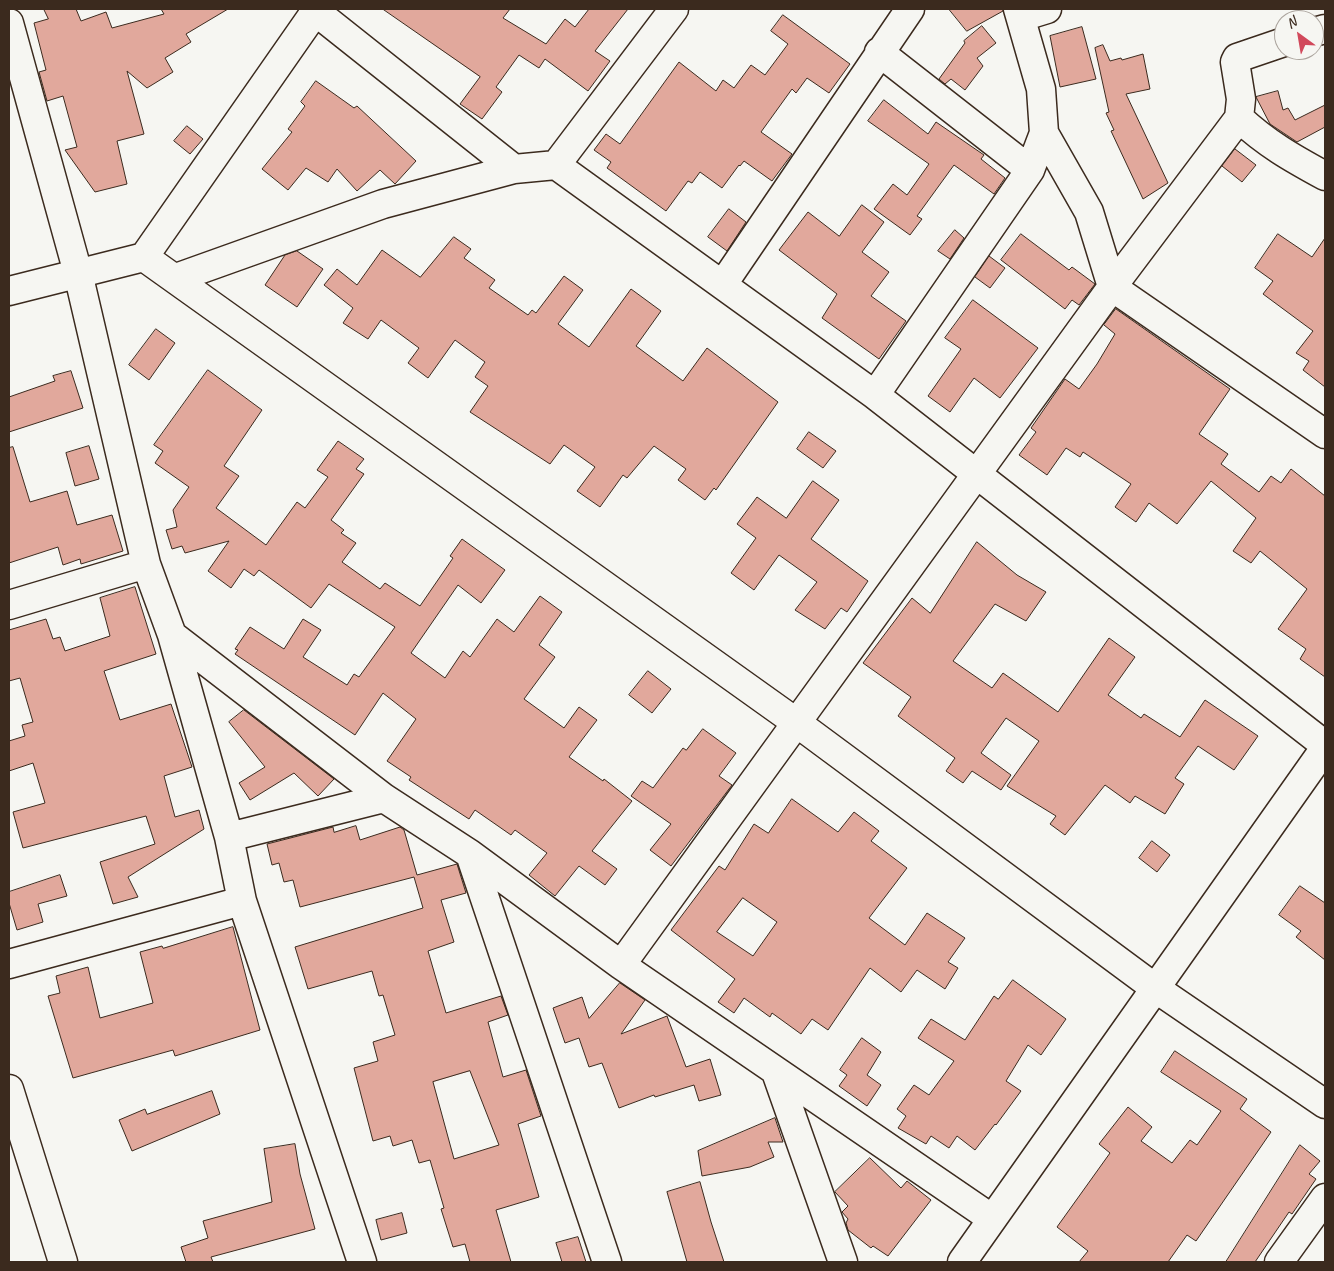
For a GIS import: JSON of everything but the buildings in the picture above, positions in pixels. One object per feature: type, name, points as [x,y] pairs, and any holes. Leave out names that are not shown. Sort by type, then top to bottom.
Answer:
[{"type":"street","points":[[556,165],[674,9]]},
{"type":"street","points":[[723,284],[910,9]]},
{"type":"street","points":[[875,395],[1030,170],[1044,133],[1042,89],[1019,13],[1047,9]]},
{"type":"street","points":[[9,291],[144,257],[316,10],[514,169]]},
{"type":"street","points":[[9,23],[78,273],[146,564],[172,635],[229,837],[242,901],[362,1262]]},
{"type":"street","points":[[621,965],[1112,287],[1239,118],[1241,99],[1237,58],[1274,45]]},
{"type":"street","points":[[879,52],[1030,170]]},
{"type":"street","points":[[1239,118],[1263,140],[1283,154],[1325,176]]},
{"type":"street","points":[[1044,133],[1089,212],[1112,287],[1325,434]]},
{"type":"street","points":[[176,278],[383,204],[514,169],[556,165],[875,395],[1325,746],[991,1218],[962,1262]]},
{"type":"street","points":[[144,257],[797,722],[1155,988],[1325,1104]]},
{"type":"street","points":[[9,605],[146,564]]},
{"type":"street","points":[[172,635],[384,798],[470,854],[621,965],[991,1218]]},
{"type":"street","points":[[229,837],[384,798]]},
{"type":"street","points":[[470,854],[607,1262]]},
{"type":"street","points":[[9,964],[242,901]]},
{"type":"street","points":[[776,1072],[843,1262]]},
{"type":"street","points":[[9,1089],[64,1262]]},
{"type":"street","points":[[1279,1262],[1325,1198]]}]
